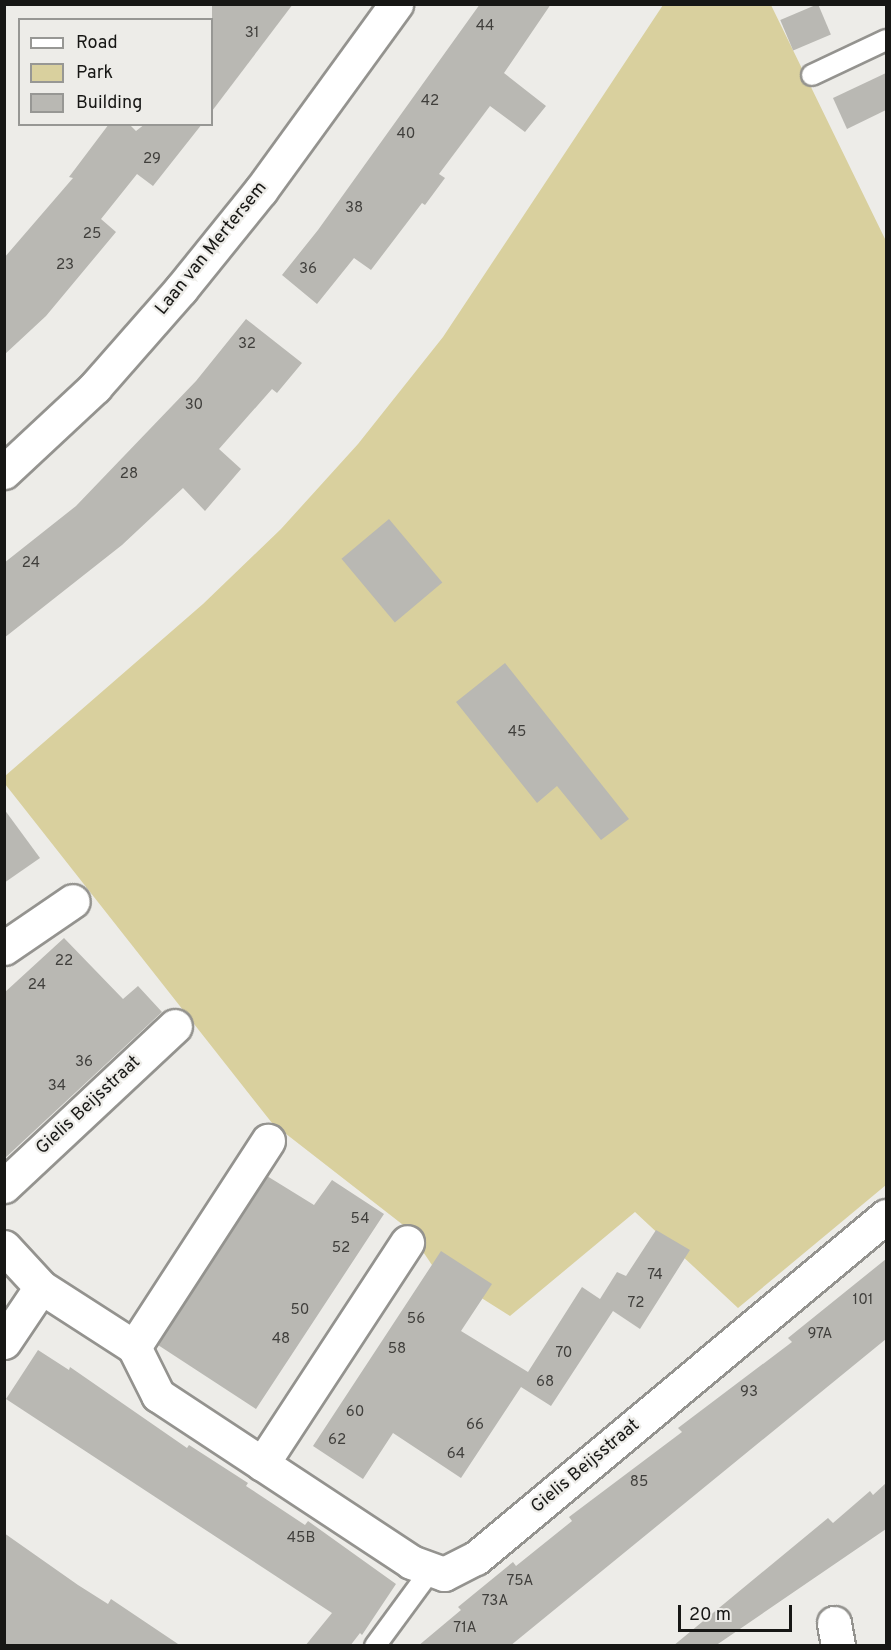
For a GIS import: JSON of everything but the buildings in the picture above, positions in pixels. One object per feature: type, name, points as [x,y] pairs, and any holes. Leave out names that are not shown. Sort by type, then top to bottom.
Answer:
[{"type":"street","name":"Laan van Mertersem","points":[[4,472],[95,387],[181,289],[261,190],[396,4]]},
{"type":"street","points":[[4,948],[73,901]]},
{"type":"street","name":"Gielis Beijsstraat","points":[[4,1185],[174,1026]]},
{"type":"street","points":[[134,1347],[268,1141]]},
{"type":"street","name":"Gielis Beijsstraat","points":[[430,1571],[444,1574],[476,1558],[886,1216]]},
{"type":"street","points":[[262,1464],[407,1242]]},
{"type":"street","points":[[4,1247],[41,1287],[134,1347],[158,1395],[430,1571]]},
{"type":"street","points":[[4,1342],[41,1287]]},
{"type":"lane","points":[[812,75],[886,40]]},
{"type":"lane","points":[[375,1646],[430,1571]]},
{"type":"green space","points":[[663,5],[771,5],[886,241],[886,1185],[738,1308],[635,1212],[510,1316],[434,1268],[407,1228],[272,1123],[5,784],[5,776],[203,604],[281,529],[358,444],[443,337]]}]
